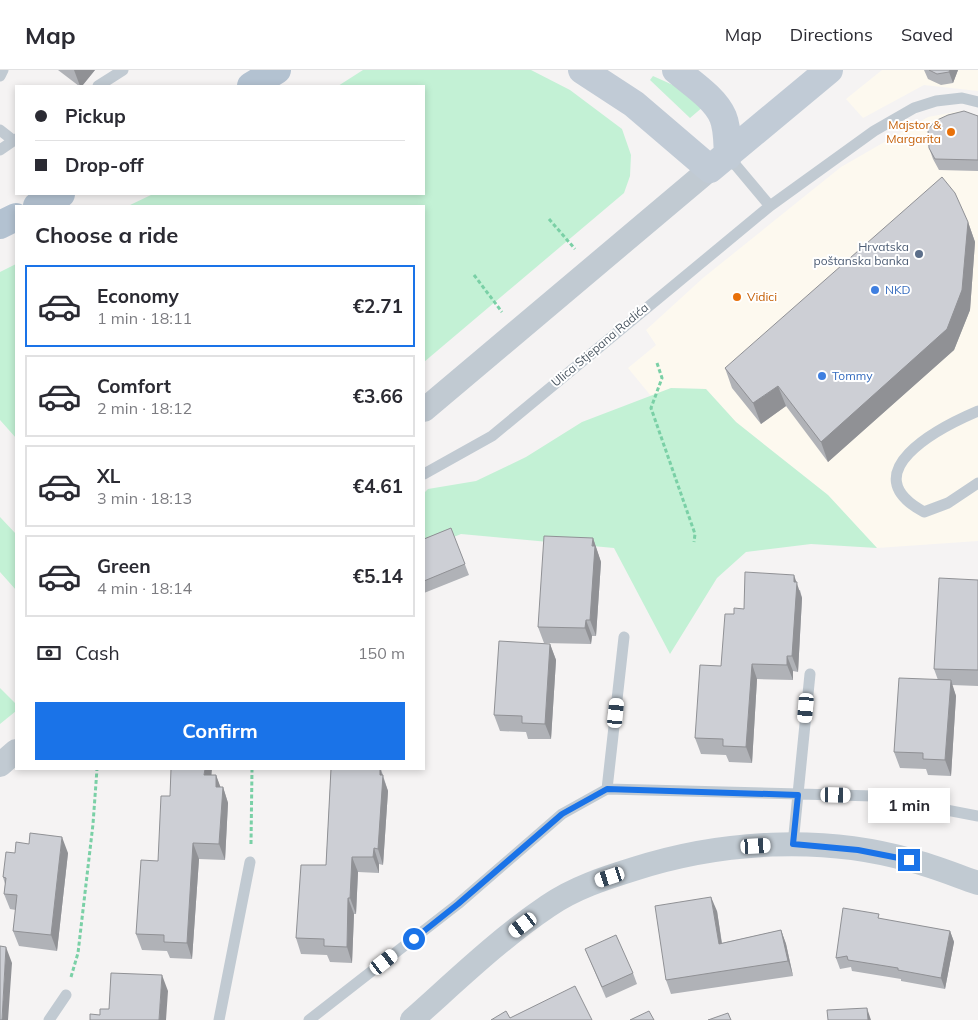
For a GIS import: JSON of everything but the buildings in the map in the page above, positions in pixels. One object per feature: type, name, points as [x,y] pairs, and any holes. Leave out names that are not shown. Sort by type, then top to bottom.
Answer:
[{"type":"main road","points":[[253,85],[277,70]]},
{"type":"main road","points":[[582,70],[719,162]]},
{"type":"main road","points":[[676,70],[716,106],[723,117],[726,132],[719,162]]},
{"type":"main road","points":[[676,70],[688,70]]},
{"type":"main road","points":[[719,162],[828,70]]},
{"type":"main road","points":[[39,205],[59,195]]},
{"type":"main road","points":[[0,225],[15,218]]},
{"type":"street","points":[[425,409],[719,162]]},
{"type":"street","points":[[0,765],[15,752]]},
{"type":"street","points":[[412,1020],[497,944],[549,905],[595,881],[653,863],[719,848],[793,844],[858,850],[909,860],[978,883]]},
{"type":"lane","points":[[0,76],[3,70]]},
{"type":"lane","points":[[100,85],[123,70]]},
{"type":"lane","name":"Ulica Stjepana Radića","points":[[425,473],[492,436],[770,206],[874,131],[914,108],[936,101],[962,98],[978,102]]},
{"type":"lane","points":[[0,130],[15,140],[0,150]]},
{"type":"lane","points":[[719,162],[770,206]]},
{"type":"lane","points":[[978,411],[951,422],[923,441],[902,461],[895,474],[898,491],[908,504],[924,512],[948,503],[978,483]]},
{"type":"lane","points":[[607,789],[624,637]]},
{"type":"lane","points":[[793,844],[810,674]]},
{"type":"lane","points":[[309,1020],[458,904],[562,814],[607,789],[874,796],[978,816]]},
{"type":"lane","points":[[219,1020],[250,862]]},
{"type":"lane","points":[[49,1020],[66,995]]},
{"type":"path","points":[[549,219],[575,249]]},
{"type":"path","points":[[474,275],[503,313]]},
{"type":"path","points":[[657,363],[662,378],[651,408],[695,534],[694,542]]},
{"type":"path","points":[[66,995],[78,953],[93,824],[97,770]]},
{"type":"path","points":[[250,862],[252,770]]},
{"type":"shaded area","points":[[882,70],[978,70],[978,91],[924,85],[863,118],[846,99]]},
{"type":"shaded area","points":[[960,111],[978,118],[978,541],[877,548],[828,495],[736,422],[706,389],[671,388],[651,396],[628,368],[656,345],[646,330],[703,278],[841,167],[928,117]]},
{"type":"green space","points":[[363,70],[531,70],[570,90],[622,129],[631,155],[630,176],[624,193],[425,361],[425,205],[130,205],[151,195],[425,195],[425,85],[340,85]]},
{"type":"green space","points":[[653,76],[684,90],[704,106],[690,118],[650,80]]},
{"type":"green space","points":[[15,264],[15,437],[0,420],[0,272]]},
{"type":"green space","points":[[671,388],[706,389],[736,422],[828,495],[877,548],[811,544],[746,552],[717,578],[670,654],[614,548],[461,534],[425,549],[425,492],[428,489],[476,481],[526,457],[582,422]]},
{"type":"green space","points":[[0,517],[15,533],[15,589],[0,572]]},
{"type":"green space","points":[[0,688],[15,703],[15,712],[0,724]]},
{"type":"place","name":"Majstor & Margarita","points":[[951,132]]},
{"type":"place","name":"Hrvatska poštanska banka","points":[[919,254]]},
{"type":"place","name":"NKD","points":[[875,290]]},
{"type":"place","name":"Vidici","points":[[737,297]]},
{"type":"place","name":"Tommy","points":[[822,376]]},
{"type":"route","points":[[414,939],[458,904],[562,814],[607,789],[798,795],[793,844],[858,850],[909,860]]}]
